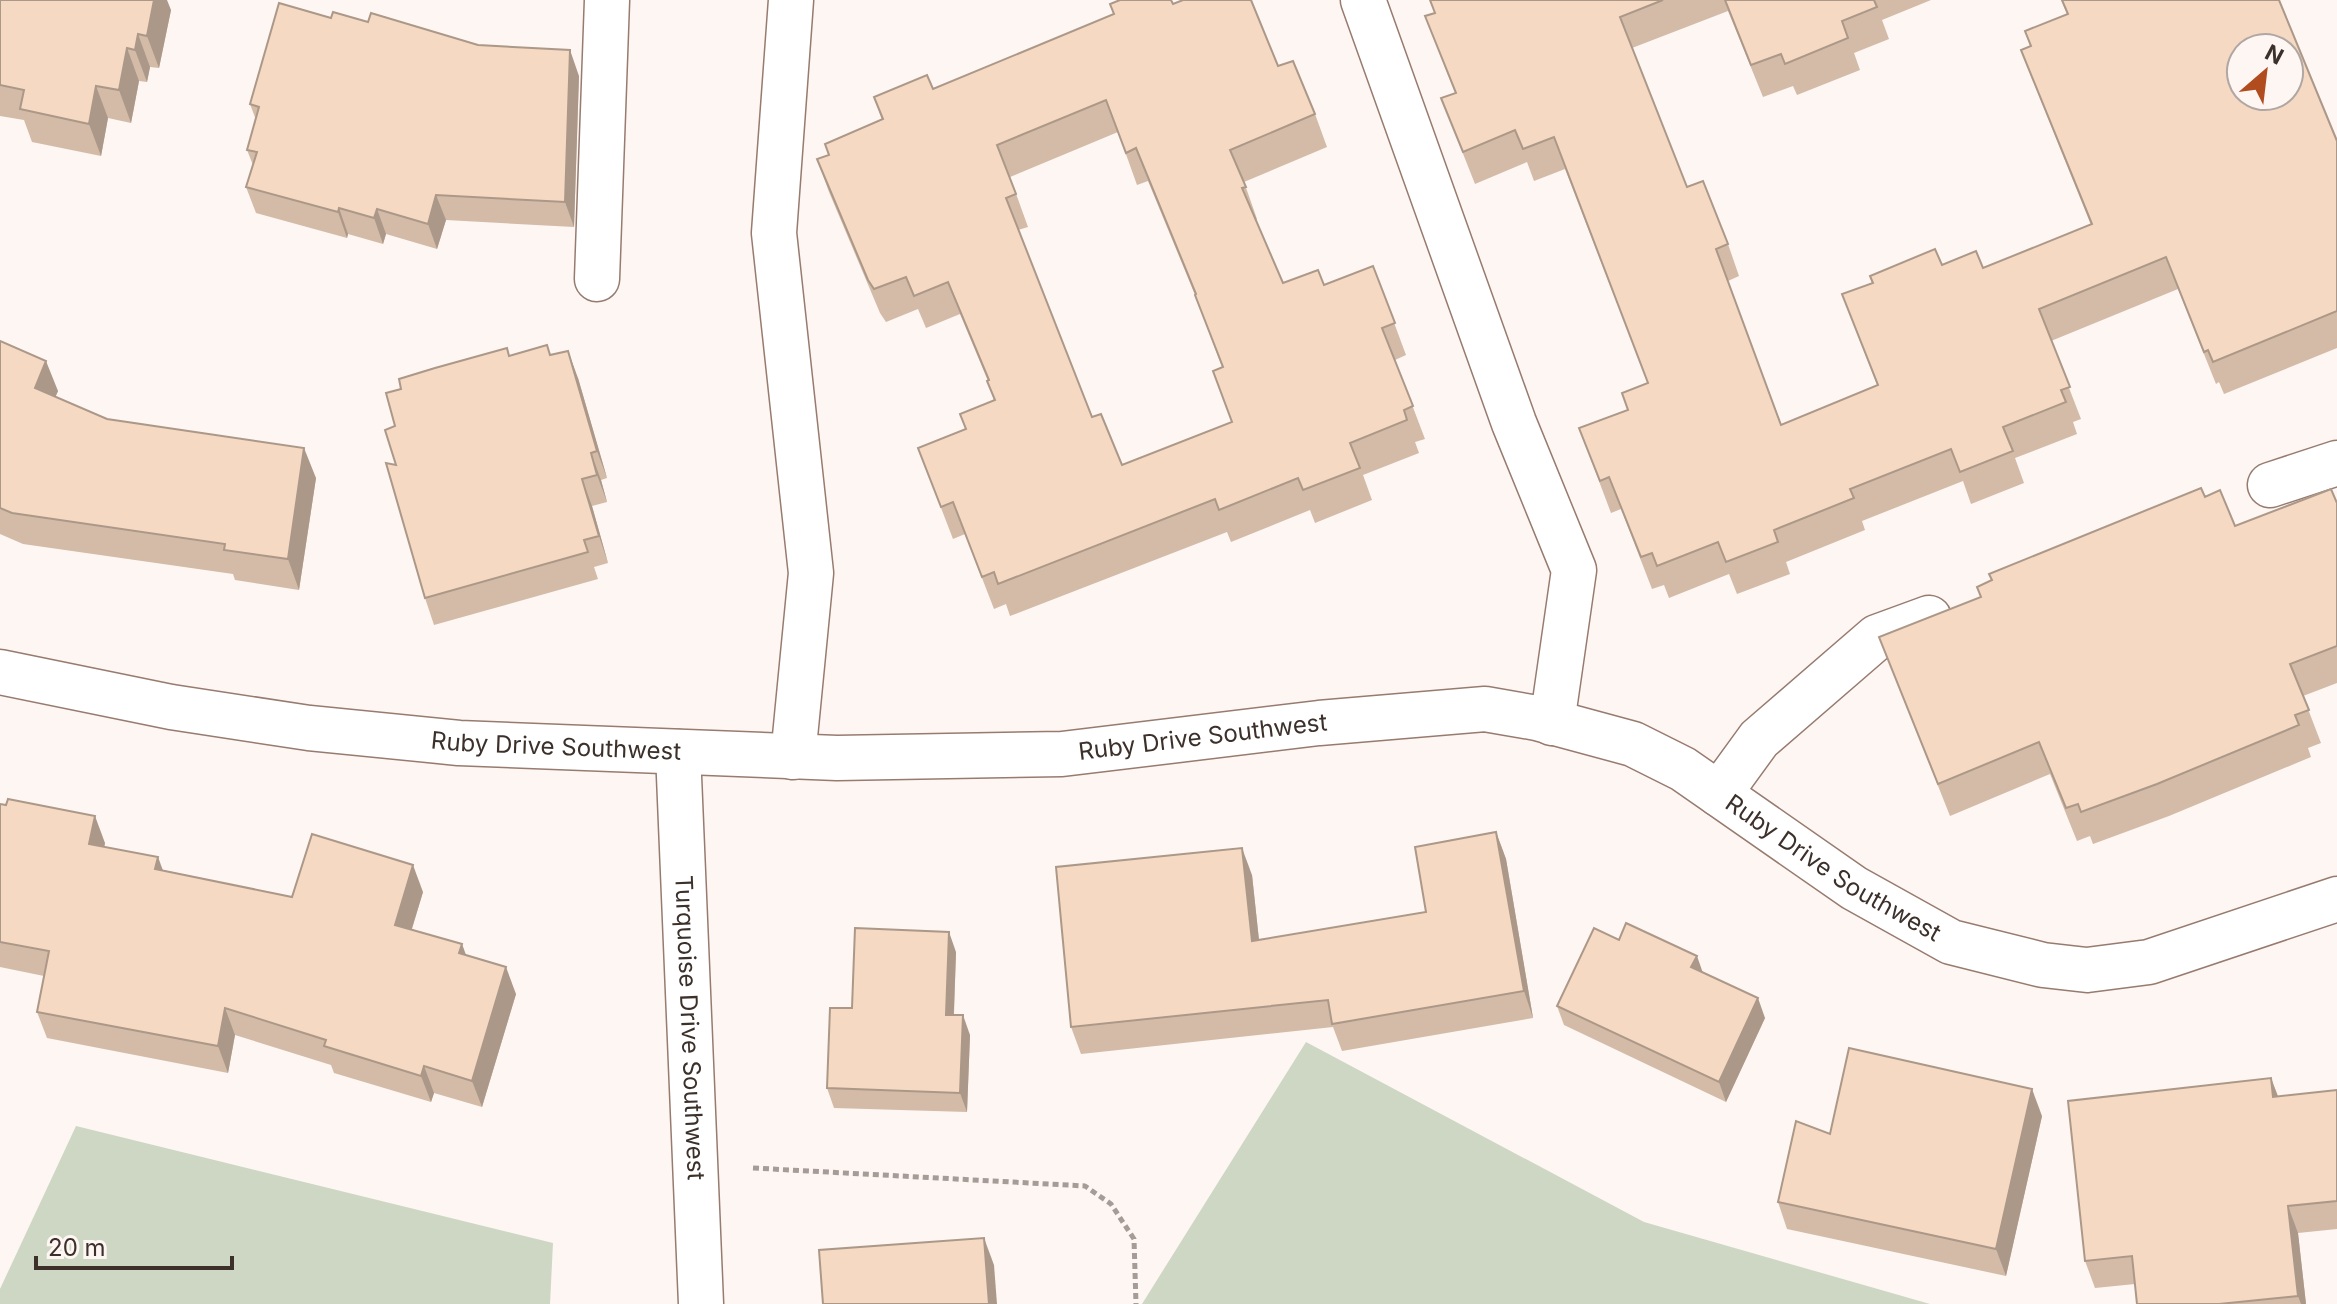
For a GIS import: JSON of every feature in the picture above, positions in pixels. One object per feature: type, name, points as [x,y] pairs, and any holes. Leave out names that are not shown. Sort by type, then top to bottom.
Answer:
[{"type":"street","points":[[597,279],[607,0]]},
{"type":"street","points":[[791,0],[774,233],[811,573],[793,757]]},
{"type":"street","points":[[1363,0],[1514,423],[1574,570],[1552,723]]},
{"type":"street","points":[[2270,485],[2337,463]]},
{"type":"street","points":[[1719,794],[1759,739],[1877,637],[1929,618]]},
{"type":"street","name":"Ruby Drive Southwest","points":[[0,672],[171,707],[309,728],[459,743],[793,757],[1062,754],[1319,723],[1485,709],[1633,744],[1683,769],[1854,888],[1951,942],[2043,965],[2087,970],[2149,962],[2337,899]]},
{"type":"street","name":"Turquoise Drive Southwest","points":[[678,752],[701,1304]]},
{"type":"path","points":[[695,1165],[1085,1186],[1111,1204],[1134,1239],[1136,1304]]},
{"type":"green space","points":[[1306,1042],[1644,1222],[1930,1304],[1142,1304]]},
{"type":"green space","points":[[76,1126],[553,1243],[550,1304],[0,1304],[0,1289]]},
{"type":"building","points":[[0,0],[154,0],[147,36],[138,34],[135,50],[127,48],[119,90],[96,86],[89,124],[20,109],[24,90],[0,85]]},
{"type":"building","points":[[1120,0],[1171,0],[1173,4],[1183,0],[1251,0],[1278,66],[1293,61],[1315,114],[1230,150],[1246,187],[1242,188],[1283,283],[1318,270],[1324,285],[1373,266],[1395,323],[1382,328],[1413,406],[1404,410],[1407,420],[1350,443],[1360,468],[1303,490],[1298,478],[1219,510],[1215,499],[998,584],[994,572],[982,577],[953,502],[941,507],[918,448],[966,429],[960,414],[995,400],[948,282],[914,296],[906,277],[874,289],[817,159],[829,155],[825,144],[883,119],[874,97],[927,75],[933,89],[1114,14],[1110,4]],"holes":[[[1106,100],[1126,153],[1136,148],[1196,294],[1223,367],[1213,371],[1232,422],[1122,465],[1101,414],[1092,417],[1006,198],[1016,194],[997,145]]]},
{"type":"building","points":[[1430,0],[1663,0],[1620,17],[1687,187],[1703,181],[1728,244],[1716,249],[1781,425],[1878,385],[1842,294],[1873,283],[1870,276],[1935,249],[1942,265],[1976,251],[1983,268],[2092,224],[2021,50],[2031,46],[2025,31],[2068,14],[2062,0],[2279,0],[2292,32],[2225,32],[2225,112],[2305,112],[2305,63],[2337,141],[2337,311],[2213,362],[2208,350],[2204,352],[2166,257],[2039,309],[2070,387],[2061,390],[2066,402],[2003,427],[2013,451],[1960,472],[1951,449],[1850,489],[1854,498],[1774,530],[1778,542],[1726,562],[1718,542],[1657,566],[1652,553],[1641,557],[1609,477],[1600,481],[1579,428],[1628,410],[1622,393],[1648,383],[1554,137],[1523,149],[1515,130],[1463,152],[1441,98],[1456,93],[1425,16],[1435,13]]},
{"type":"building","points":[[1725,0],[1874,0],[1877,7],[1842,21],[1848,38],[1785,64],[1781,54],[1751,65]]},
{"type":"building","points":[[279,3],[331,18],[333,12],[368,22],[371,13],[478,45],[570,50],[565,202],[436,195],[428,224],[377,209],[374,218],[339,208],[338,212],[246,187],[257,152],[247,150],[259,107],[250,104]]},
{"type":"building","points":[[0,341],[46,361],[35,388],[107,419],[304,448],[288,559],[224,550],[225,544],[12,513],[0,508]]},
{"type":"building","points":[[547,345],[550,355],[568,351],[597,451],[591,453],[597,475],[582,479],[599,536],[584,540],[588,552],[425,598],[386,463],[396,465],[385,430],[395,426],[386,393],[401,389],[399,379],[435,368],[507,348],[509,356]]},
{"type":"building","points":[[2201,488],[2205,497],[2220,490],[2235,526],[2331,489],[2337,503],[2337,646],[2290,664],[2309,710],[2295,715],[2299,725],[2081,812],[2078,804],[2066,808],[2039,742],[1938,784],[1879,637],[1981,597],[1977,587],[1992,580],[1989,574]]},
{"type":"building","points":[[8,799],[95,816],[89,844],[158,857],[155,869],[292,897],[312,834],[413,865],[395,925],[462,944],[459,953],[506,967],[472,1081],[424,1066],[421,1076],[324,1046],[326,1040],[225,1008],[218,1046],[37,1012],[49,951],[0,942],[0,804],[6,805]]},
{"type":"building","points":[[1496,832],[1524,991],[1332,1024],[1328,1000],[1071,1027],[1056,867],[1242,848],[1252,941],[1426,912],[1415,847]]},
{"type":"building","points":[[1626,923],[1697,956],[1691,967],[1758,998],[1719,1082],[1557,1006],[1594,928],[1619,940]]},
{"type":"building","points":[[855,928],[949,932],[946,1015],[963,1015],[960,1093],[827,1088],[830,1008],[852,1008]]},
{"type":"building","points":[[1849,1048],[2032,1089],[1996,1249],[1778,1202],[1796,1121],[1830,1134]]},
{"type":"building","points":[[2271,1078],[2273,1097],[2337,1090],[2337,1201],[2288,1206],[2298,1296],[2219,1304],[2137,1304],[2132,1256],[2085,1261],[2068,1101]]},
{"type":"building","points":[[984,1238],[989,1304],[823,1304],[819,1250]]}]
